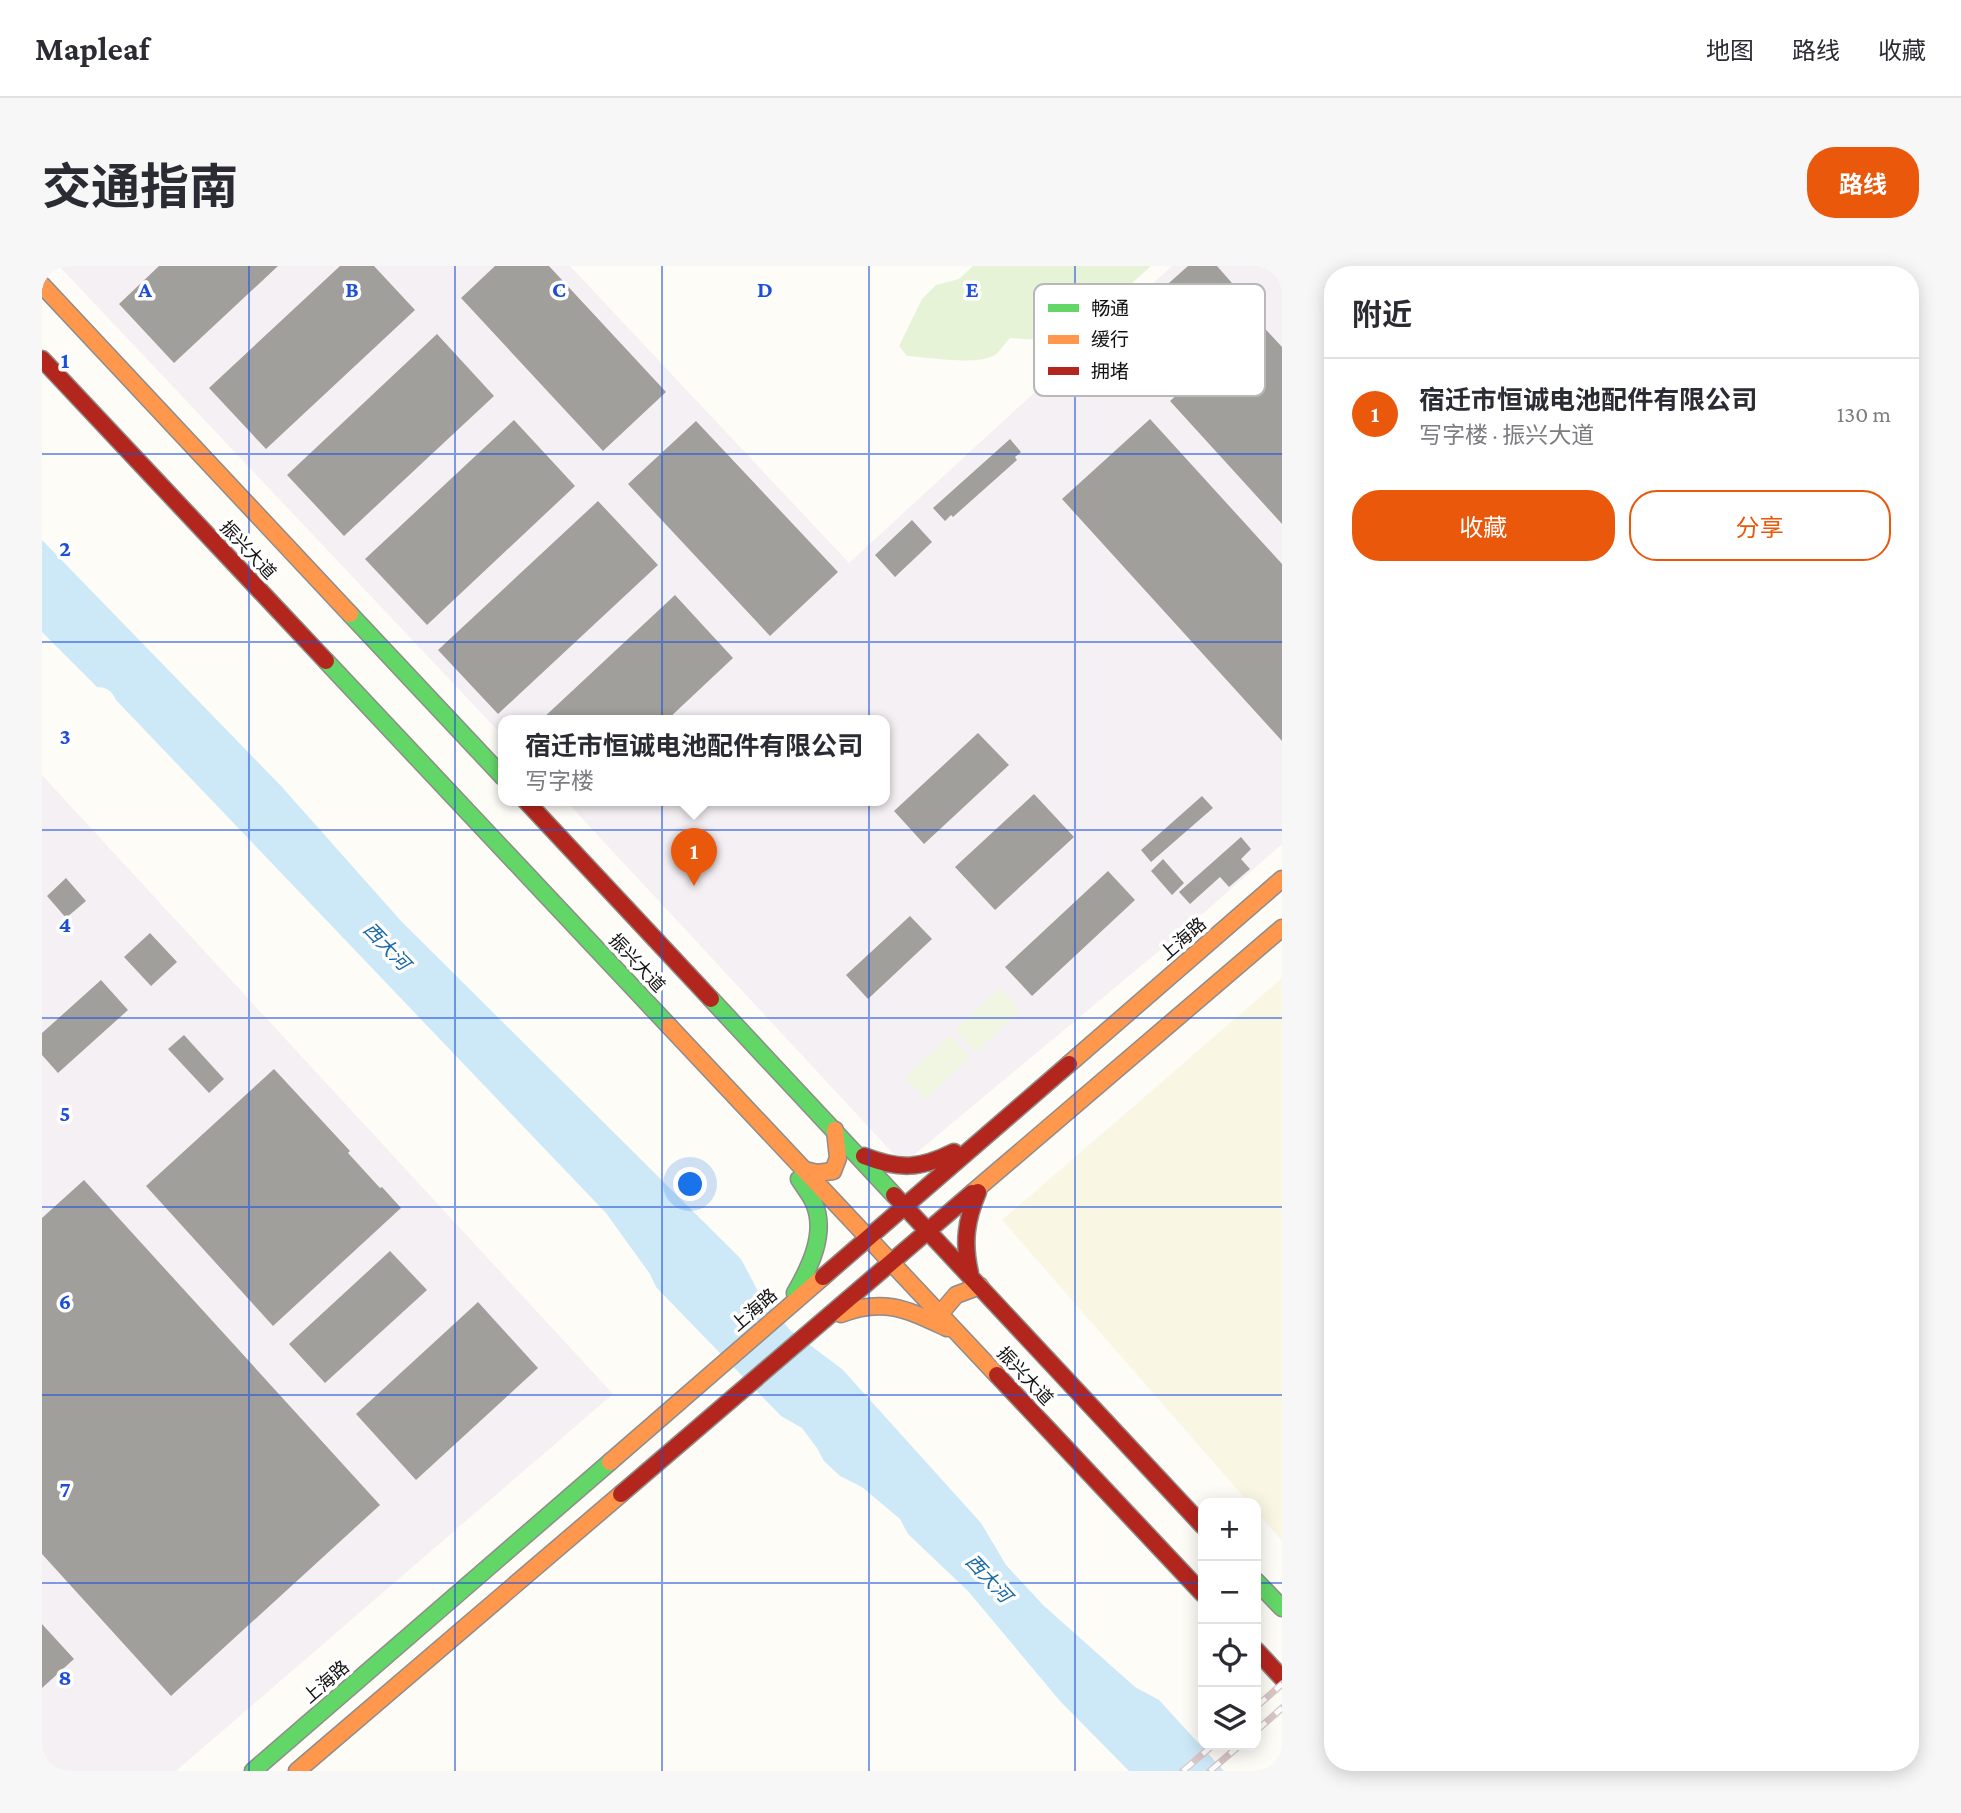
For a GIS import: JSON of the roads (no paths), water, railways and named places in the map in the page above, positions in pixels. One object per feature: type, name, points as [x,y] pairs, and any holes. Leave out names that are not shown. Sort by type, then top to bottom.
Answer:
[{"type":"main road","name":"振兴大道","points":[[42,285],[498,772]]},
{"type":"main road","name":"振兴大道","points":[[42,359],[1198,1589]]},
{"type":"main road","name":"振兴大道","points":[[532,806],[1198,1521]]},
{"type":"main road","name":"上海路","points":[[253,1771],[1282,879]]},
{"type":"main road","points":[[297,1771],[1282,928]]},
{"type":"main road","points":[[764,1127],[814,1203],[818,1222],[817,1243],[811,1262],[785,1309]]},
{"type":"main road","points":[[805,1170],[818,1175],[827,1174],[835,1168],[840,1149],[835,1130]]},
{"type":"main road","points":[[856,1152],[884,1165],[906,1168],[932,1164],[985,1136]]},
{"type":"main road","points":[[950,1166],[952,1178],[957,1185],[966,1190],[981,1188]]},
{"type":"main road","points":[[940,1314],[952,1296],[975,1281],[964,1236],[967,1217],[981,1188]]},
{"type":"main road","points":[[814,1283],[824,1290],[830,1302],[822,1323]]},
{"type":"main road","points":[[822,1323],[860,1305],[885,1305],[906,1309],[956,1332]]},
{"type":"main road","points":[[1261,1586],[1282,1608]]},
{"type":"main road","points":[[1261,1655],[1282,1678]]},
{"type":"water","name":"西大河","points":[[42,540],[281,786],[401,921],[741,1259],[760,1295],[791,1331],[842,1369],[981,1523],[1006,1565],[1043,1605],[1135,1687],[1159,1700],[1198,1743],[1198,1750],[1205,1750],[1224,1771],[1129,1771],[1060,1701],[968,1591],[908,1534],[900,1519],[862,1487],[840,1476],[824,1461],[802,1428],[781,1416],[656,1287],[650,1274],[606,1213],[111,692],[97,687],[42,632]]},
{"type":"railway","points":[[1261,1703],[1282,1684]]},
{"type":"railway","points":[[1261,1727],[1282,1708]]},
{"type":"railway","points":[[1183,1771],[1207,1750]]},
{"type":"railway","points":[[1210,1771],[1234,1750]]},
{"type":"place","name":"宿迁市恒诚电池配件有限公司","points":[[694,886]]}]
